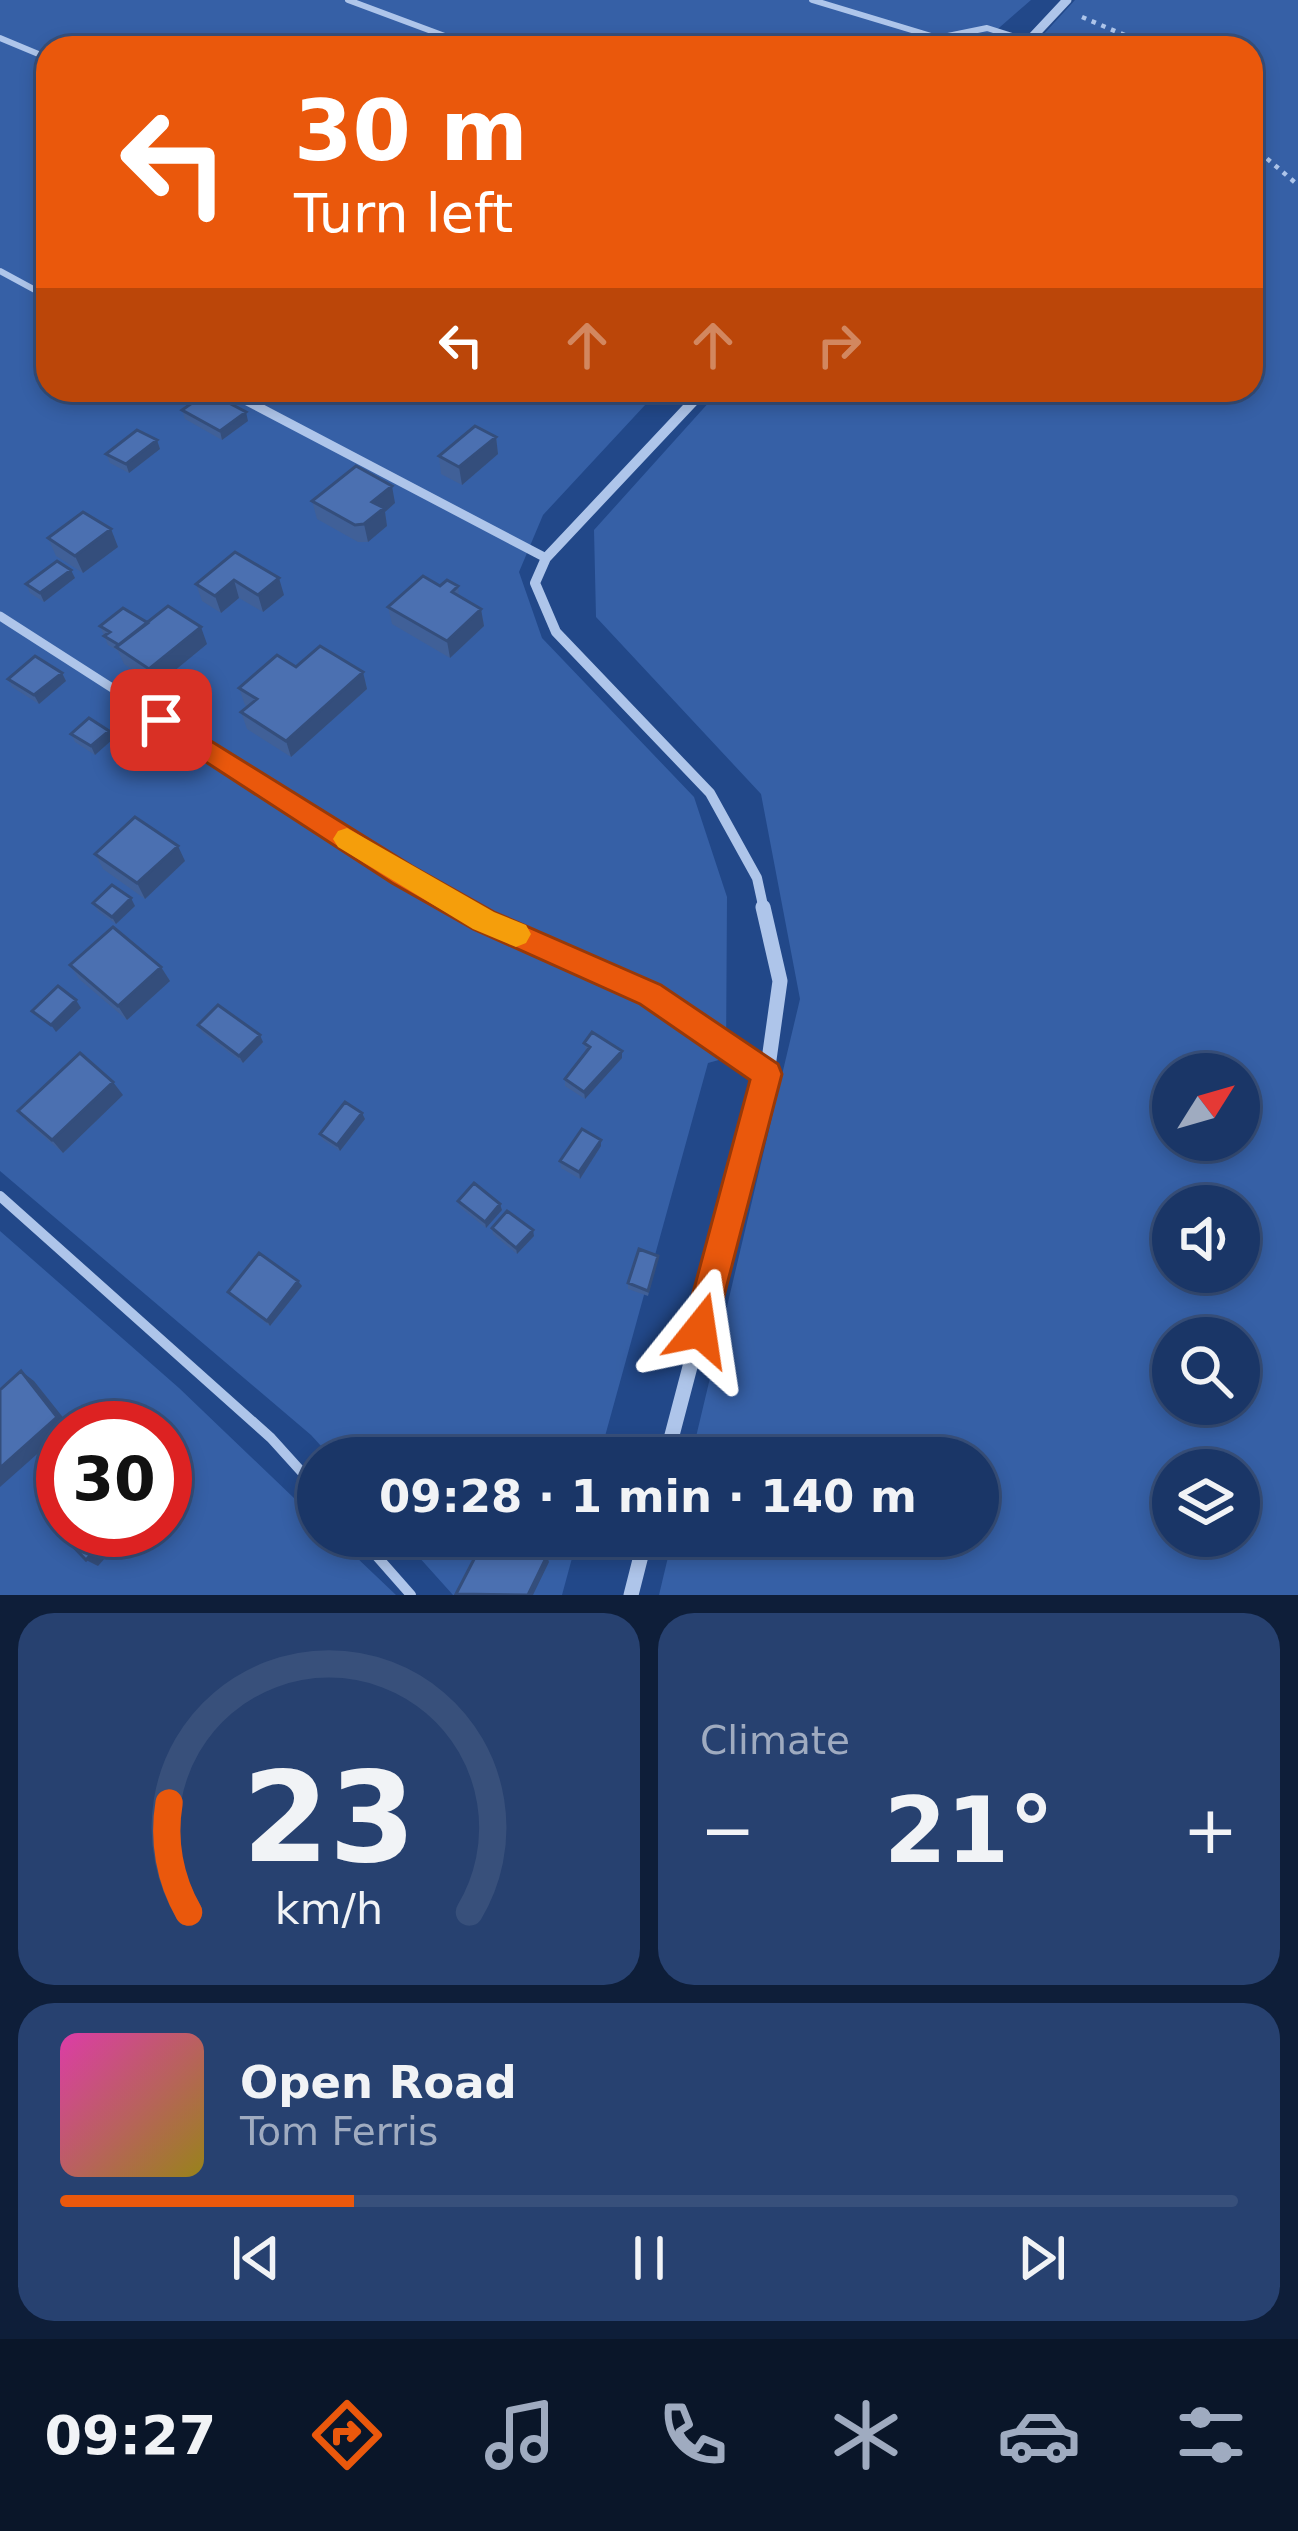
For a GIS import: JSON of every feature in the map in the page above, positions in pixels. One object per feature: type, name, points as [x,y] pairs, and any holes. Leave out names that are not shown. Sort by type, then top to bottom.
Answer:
[{"type":"street","points":[[1033,36],[1067,0]]},
{"type":"street","points":[[672,1437],[767,1074],[780,981],[758,878],[710,793],[556,632],[535,583],[546,558],[693,402]]},
{"type":"street","points":[[631,1595],[641,1557]]},
{"type":"lane","points":[[349,0],[445,36]]},
{"type":"lane","points":[[812,0],[931,36]]},
{"type":"lane","points":[[948,36],[987,28],[1005,36]]},
{"type":"lane","points":[[0,38],[36,53]]},
{"type":"lane","points":[[0,271],[36,290]]},
{"type":"lane","points":[[249,402],[546,558]]},
{"type":"lane","points":[[0,616],[402,874],[484,920],[651,995],[767,1074]]},
{"type":"lane","points":[[0,1196],[271,1438],[297,1467]]},
{"type":"lane","points":[[378,1557],[411,1595]]},
{"type":"path","points":[[1058,10],[1124,36]]},
{"type":"path","points":[[1263,155],[1298,185]]},
{"type":"shaded area","points":[[0,0],[1031,0],[990,36],[36,36],[36,402],[648,402],[543,515],[519,572],[542,638],[694,797],[727,897],[726,1058],[708,1063],[605,1437],[311,1435],[0,1171]]},
{"type":"shaded area","points":[[1075,0],[1298,0],[1298,1595],[659,1595],[668,1557],[999,1557],[999,1437],[696,1437],[800,999],[761,794],[596,617],[594,530],[709,402],[1263,402],[1263,36],[1042,36]]},
{"type":"shaded area","points":[[0,1231],[179,1388],[297,1501],[297,1557],[356,1557],[396,1595],[0,1595]]},
{"type":"shaded area","points":[[419,1557],[572,1557],[562,1595],[453,1595]]},
{"type":"building","points":[[194,402],[227,402],[246,412],[220,431],[182,410]]},
{"type":"building","points":[[475,426],[496,437],[459,467],[439,456]]},
{"type":"building","points":[[137,430],[157,440],[126,464],[106,454]]},
{"type":"building","points":[[356,466],[392,486],[372,502],[384,508],[364,524],[355,525],[312,501]]},
{"type":"building","points":[[83,512],[111,529],[75,556],[48,538]]},
{"type":"building","points":[[235,552],[279,578],[258,595],[234,580],[215,596],[196,584]]},
{"type":"building","points":[[57,561],[71,570],[40,593],[26,584]]},
{"type":"building","points":[[423,576],[440,586],[447,580],[458,586],[452,592],[481,609],[447,641],[388,607]]},
{"type":"building","points":[[168,606],[201,627],[149,669],[116,647]]},
{"type":"building","points":[[123,608],[148,623],[119,645],[104,636],[110,632],[100,626]]},
{"type":"building","points":[[320,646],[363,672],[286,741],[241,712],[257,699],[239,688],[277,655],[296,667]]},
{"type":"building","points":[[35,656],[62,673],[34,695],[8,679]]},
{"type":"building","points":[[89,718],[109,731],[91,746],[71,734]]},
{"type":"building","points":[[135,817],[178,846],[137,883],[95,854]]},
{"type":"building","points":[[112,885],[131,898],[112,917],[93,903]]},
{"type":"building","points":[[113,927],[161,967],[118,1006],[70,965]]},
{"type":"building","points":[[58,986],[76,1000],[51,1025],[32,1011]]},
{"type":"building","points":[[218,1005],[260,1035],[239,1056],[198,1025]]},
{"type":"building","points":[[592,1032],[622,1051],[584,1092],[565,1079],[590,1047],[584,1043]]},
{"type":"building","points":[[80,1053],[113,1082],[52,1140],[18,1111]]},
{"type":"building","points":[[345,1102],[362,1113],[337,1145],[320,1134]]},
{"type":"building","points":[[582,1129],[601,1140],[579,1172],[560,1161]]},
{"type":"building","points":[[474,1183],[500,1204],[485,1222],[458,1201]]},
{"type":"building","points":[[507,1211],[533,1230],[516,1248],[492,1228]]},
{"type":"building","points":[[639,1249],[658,1256],[648,1291],[628,1283]]},
{"type":"building","points":[[259,1253],[298,1281],[267,1321],[228,1292]]},
{"type":"building","points":[[21,1371],[44,1401],[36,1401],[36,1436],[0,1468],[0,1390]]},
{"type":"building","points":[[475,1557],[547,1557],[528,1595],[456,1594]]},
{"type":"slow traffic","points":[[347,839],[516,934]]},
{"type":"route","points":[[161,720],[402,874],[484,920],[651,995],[767,1074],[700,1330]]}]
